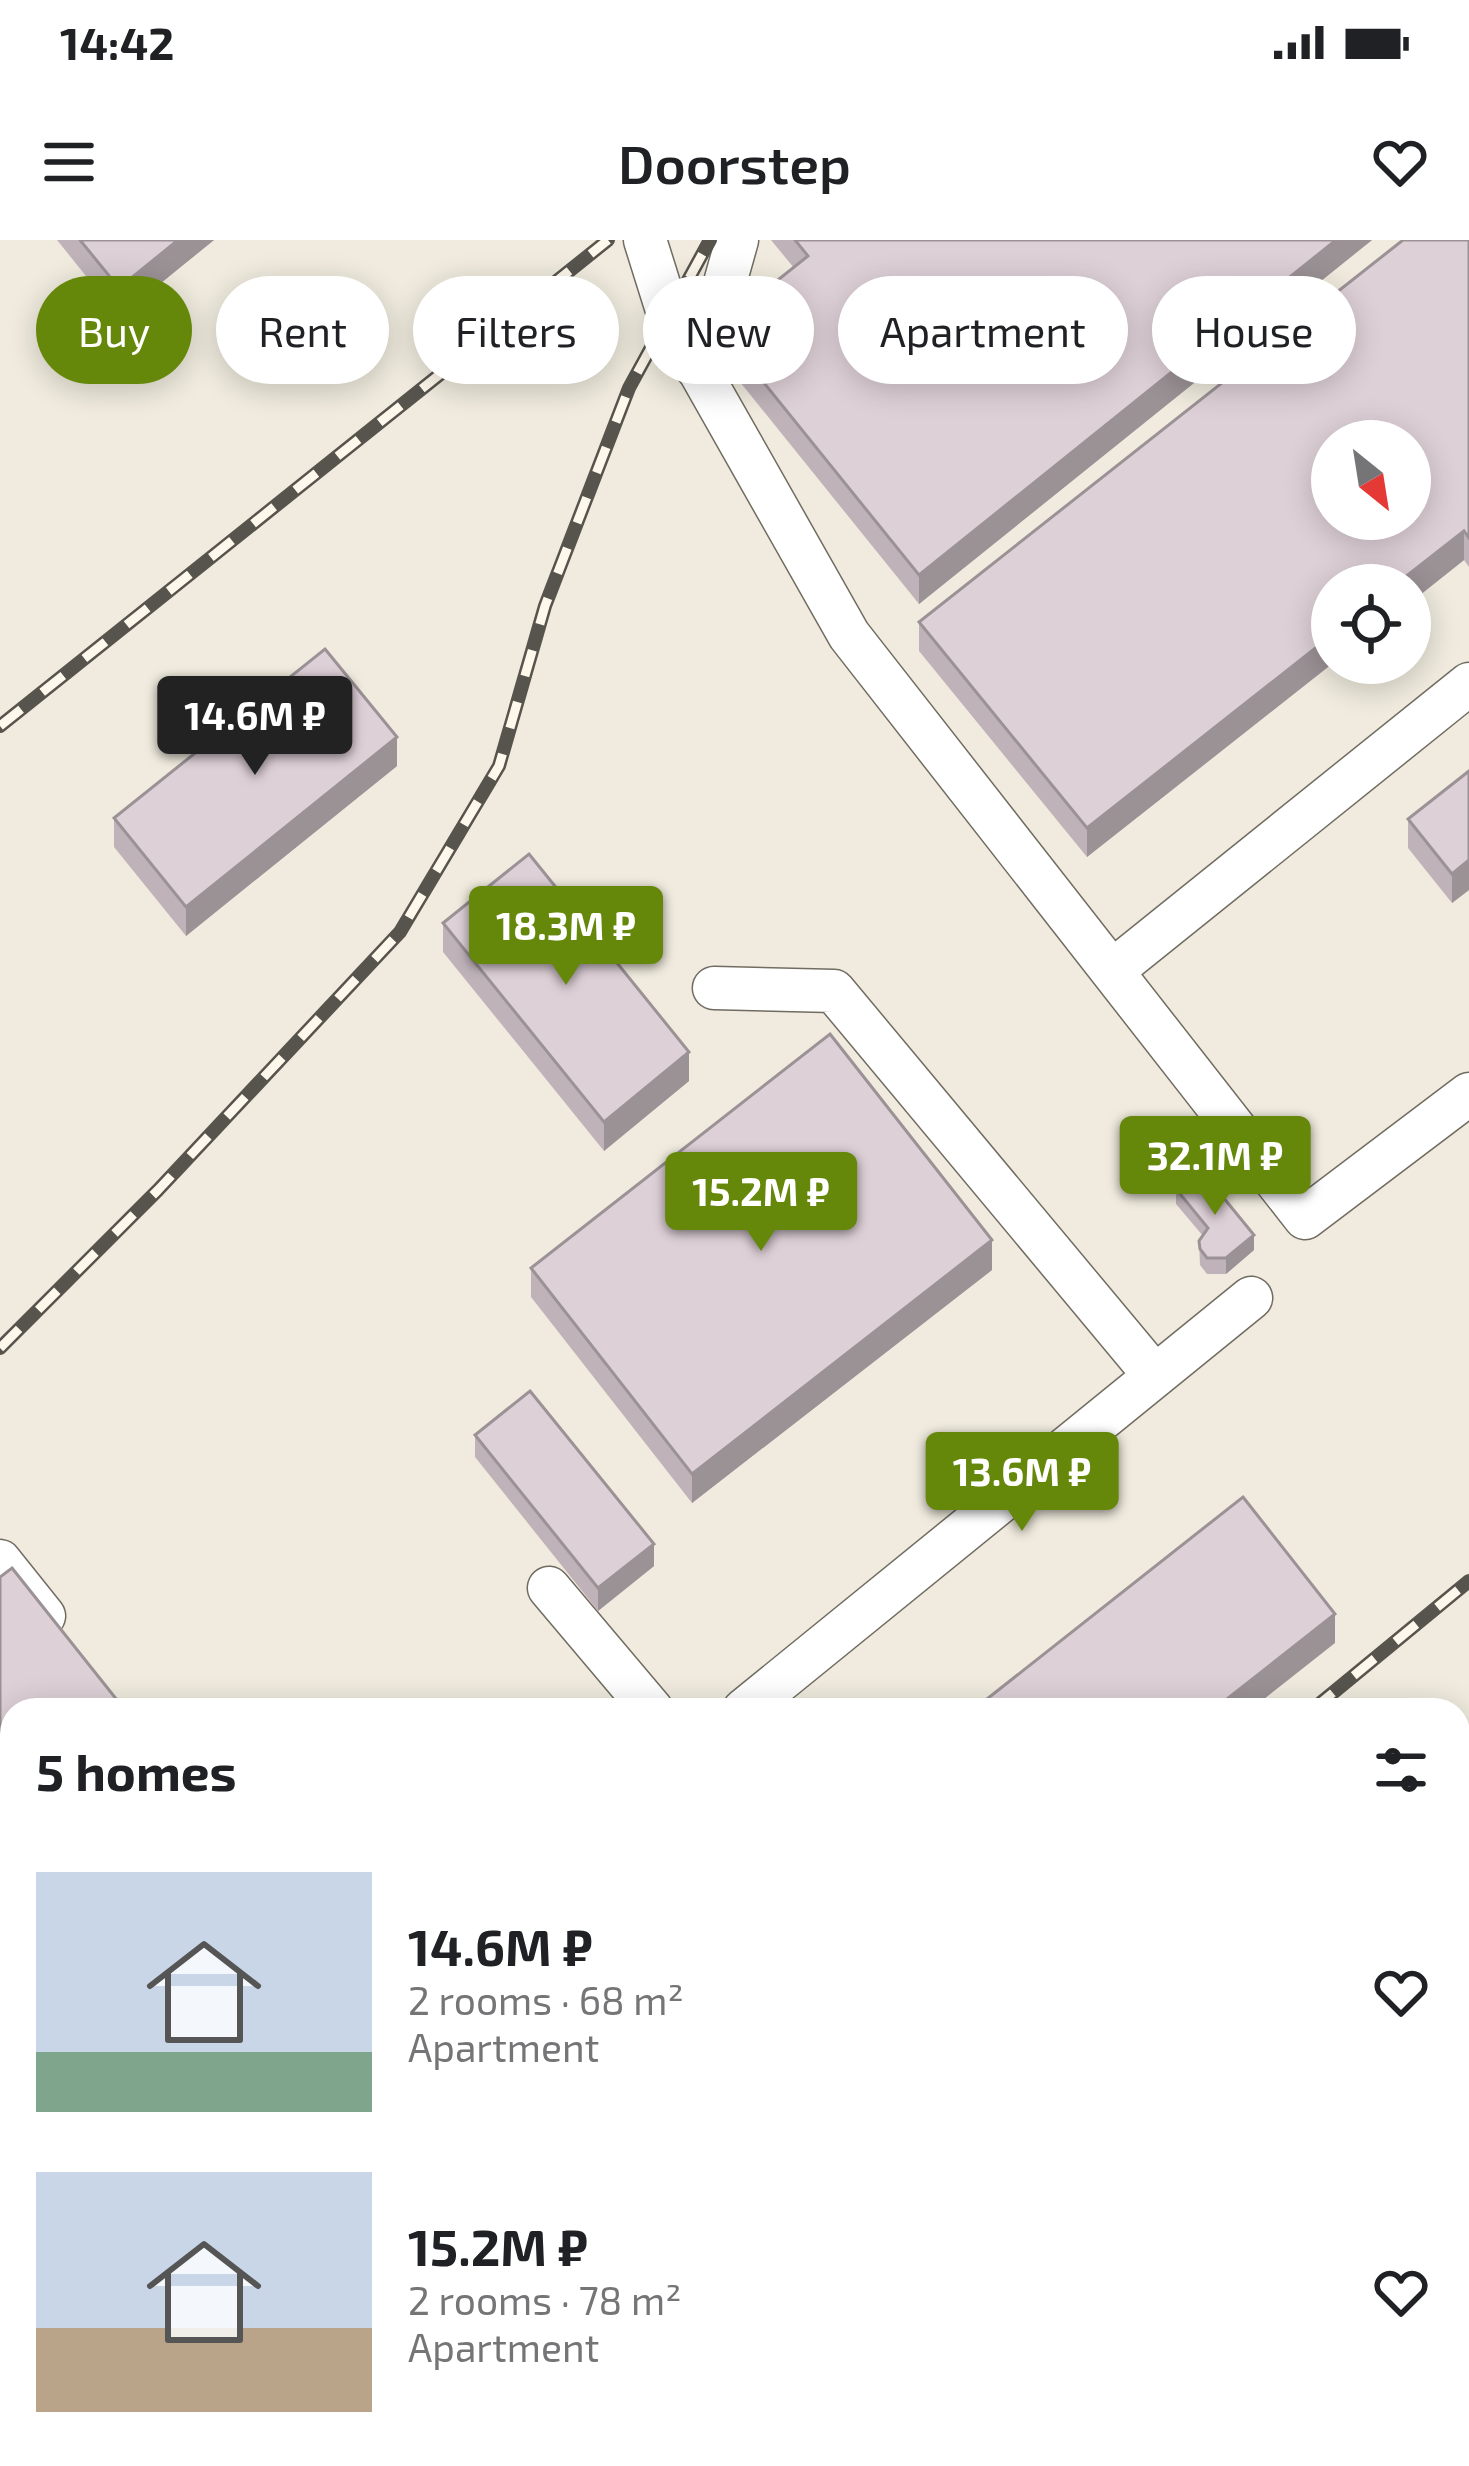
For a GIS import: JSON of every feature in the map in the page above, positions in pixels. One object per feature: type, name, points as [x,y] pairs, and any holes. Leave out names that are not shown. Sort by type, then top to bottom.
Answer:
[{"type":"street","points":[[645,240],[656,276]]},
{"type":"street","points":[[727,276],[737,240]]},
{"type":"street","points":[[707,384],[849,635],[1305,1218],[1469,1094]]},
{"type":"street","points":[[1112,971],[1469,684]]},
{"type":"street","points":[[714,988],[835,991],[1155,1376]]},
{"type":"street","points":[[759,1698],[1251,1298]]},
{"type":"street","points":[[0,1561],[75,1654]]},
{"type":"street","points":[[549,1588],[642,1698]]},
{"type":"building","points":[[80,240],[178,240],[134,276],[109,276]]},
{"type":"building","points":[[795,240],[1336,240],[1291,276],[1152,276],[1152,384],[1157,384],[919,575],[765,384],[814,384],[814,276],[783,276],[808,256]]},
{"type":"building","points":[[1403,240],[1469,240],[1469,538],[1464,531],[1422,564],[1311,564],[1311,652],[1087,828],[919,622],[1221,384],[1356,384],[1356,277]]},
{"type":"building","points":[[325,649],[397,737],[186,907],[114,818]]},
{"type":"building","points":[[1469,771],[1469,860],[1452,874],[1408,819]]},
{"type":"building","points":[[529,854],[689,1052],[604,1122],[443,923]]},
{"type":"building","points":[[830,1034],[992,1240],[692,1474],[531,1268]]},
{"type":"building","points":[[1200,1169],[1254,1235],[1226,1258],[1207,1258],[1200,1249],[1199,1241],[1208,1228],[1176,1189]]},
{"type":"building","points":[[530,1391],[654,1544],[598,1588],[475,1435]]},
{"type":"building","points":[[1243,1497],[1335,1614],[1228,1698],[988,1698]]},
{"type":"building","points":[[12,1568],[115,1698],[0,1698],[0,1577]]},
{"type":"railway","points":[[0,726],[608,240]]},
{"type":"railway","points":[[0,1348],[158,1190],[400,932],[499,766],[545,606],[629,388],[710,240]]},
{"type":"railway","points":[[1327,1698],[1469,1581]]}]
